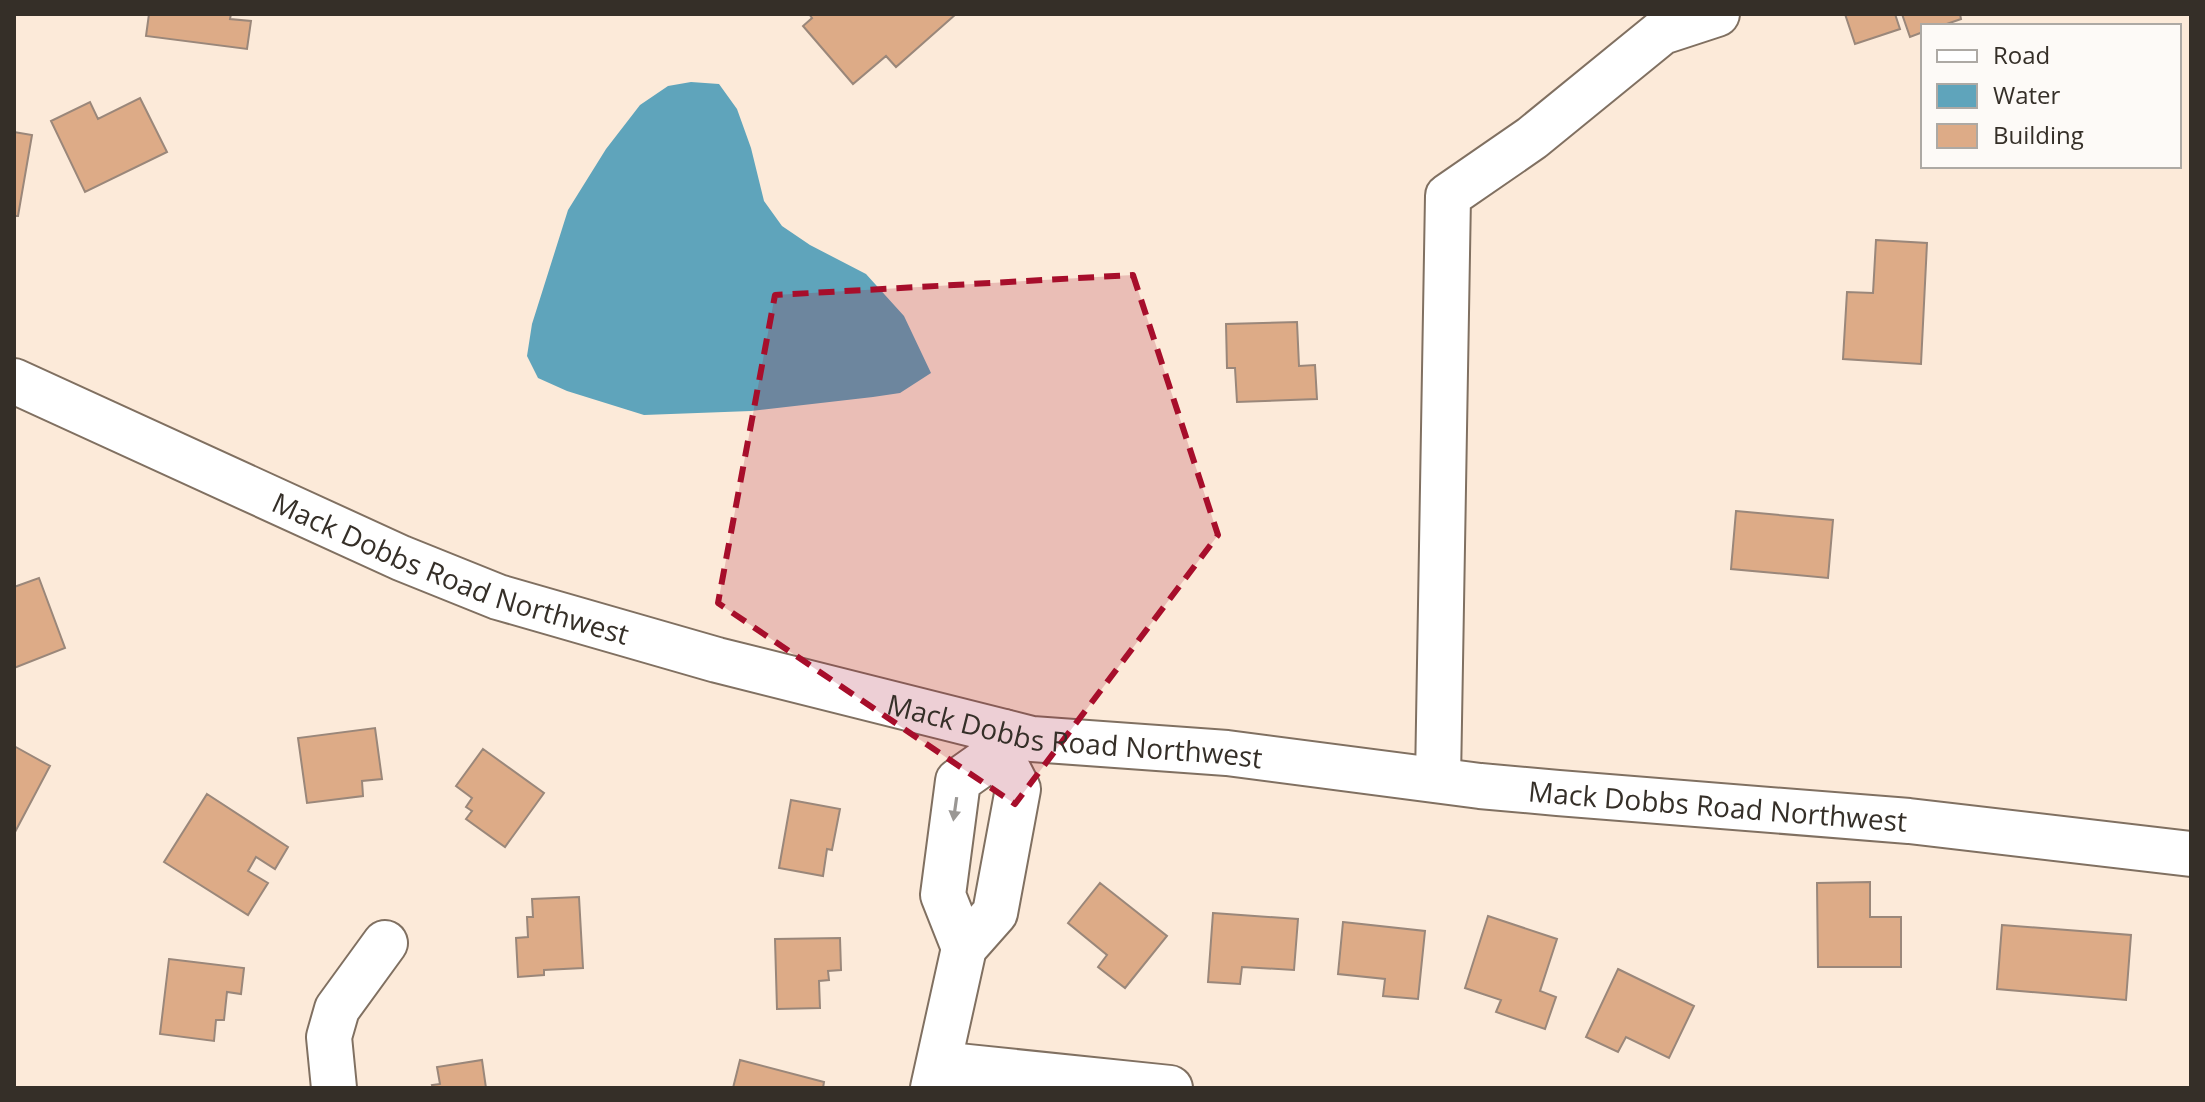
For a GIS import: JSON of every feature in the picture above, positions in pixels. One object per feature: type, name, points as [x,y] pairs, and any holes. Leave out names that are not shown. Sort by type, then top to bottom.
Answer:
[{"type":"street","points":[[1438,780],[1448,196],[1532,138],[1662,32],[1717,14]]},
{"type":"street","name":"Mack Dobbs Road Northwest","points":[[14,381],[401,558],[498,597],[1001,742],[1032,739],[1227,753],[1558,793],[1909,821],[2191,854]]},
{"type":"street","points":[[964,948],[943,895],[958,781],[1001,742],[1018,789],[995,913],[964,948],[936,1076],[1170,1088]]},
{"type":"street","points":[[334,1088],[329,1037],[337,1009],[385,943]]},
{"type":"highlighted area","points":[[1133,275],[1218,535],[1015,804],[718,603],[775,295]]},
{"type":"water","points":[[691,82],[719,84],[737,109],[751,148],[764,201],[782,226],[810,245],[866,274],[904,316],[931,373],[900,393],[873,397],[751,411],[644,415],[567,391],[538,378],[527,356],[532,324],[568,210],[606,149],[640,105],[668,86]]},
{"type":"building","points":[[149,14],[231,14],[230,19],[251,21],[247,49],[146,36]]},
{"type":"building","points":[[809,14],[956,14],[896,67],[886,56],[853,84],[803,26],[812,18]]},
{"type":"building","points":[[1845,14],[1895,14],[1900,29],[1855,44]]},
{"type":"building","points":[[1902,14],[1960,14],[1961,19],[1947,24],[1921,24],[1921,33],[1910,37]]},
{"type":"building","points":[[140,98],[167,152],[85,192],[51,121],[90,102],[98,119]]},
{"type":"building","points":[[14,132],[32,135],[18,216],[14,216]]},
{"type":"building","points":[[1876,240],[1927,243],[1921,364],[1843,359],[1847,292],[1873,293]]},
{"type":"building","points":[[1297,322],[1299,366],[1315,365],[1317,399],[1237,402],[1235,368],[1227,368],[1226,324]]},
{"type":"building","points":[[1736,511],[1833,520],[1828,578],[1731,569]]},
{"type":"building","points":[[39,578],[65,648],[14,668],[14,587]]},
{"type":"building","points":[[375,728],[382,779],[362,781],[363,796],[307,803],[298,738]]},
{"type":"building","points":[[14,746],[50,766],[15,832],[14,831]]},
{"type":"building","points":[[483,749],[544,793],[505,847],[466,819],[472,811],[466,807],[472,798],[456,786]]},
{"type":"building","points":[[207,794],[288,847],[275,869],[256,857],[248,871],[268,883],[248,915],[164,862]]},
{"type":"building","points":[[791,800],[840,809],[832,850],[827,849],[823,876],[779,868]]},
{"type":"building","points":[[1870,882],[1870,917],[1901,917],[1901,967],[1818,967],[1817,883]]},
{"type":"building","points":[[1100,883],[1167,936],[1125,988],[1098,967],[1107,955],[1068,923]]},
{"type":"building","points":[[579,897],[583,968],[544,970],[544,975],[518,977],[516,938],[528,937],[527,917],[533,917],[532,899]]},
{"type":"building","points":[[1213,913],[1298,919],[1294,970],[1242,967],[1240,984],[1208,982]]},
{"type":"building","points":[[1488,916],[1557,939],[1540,991],[1556,997],[1545,1029],[1496,1012],[1501,1000],[1465,988]]},
{"type":"building","points":[[1343,922],[1425,931],[1418,999],[1383,996],[1385,979],[1338,974]]},
{"type":"building","points":[[2002,925],[2131,935],[2126,1000],[1997,989]]},
{"type":"building","points":[[840,938],[841,970],[828,971],[829,980],[819,981],[820,1008],[777,1009],[775,939]]},
{"type":"building","points":[[169,959],[244,968],[241,994],[227,992],[224,1020],[216,1020],[214,1041],[160,1034]]},
{"type":"building","points":[[1618,969],[1694,1006],[1669,1058],[1626,1037],[1618,1052],[1586,1037]]},
{"type":"building","points":[[482,1060],[486,1088],[433,1088],[432,1085],[440,1084],[437,1067]]},
{"type":"building","points":[[740,1060],[824,1082],[823,1088],[733,1088]]}]
